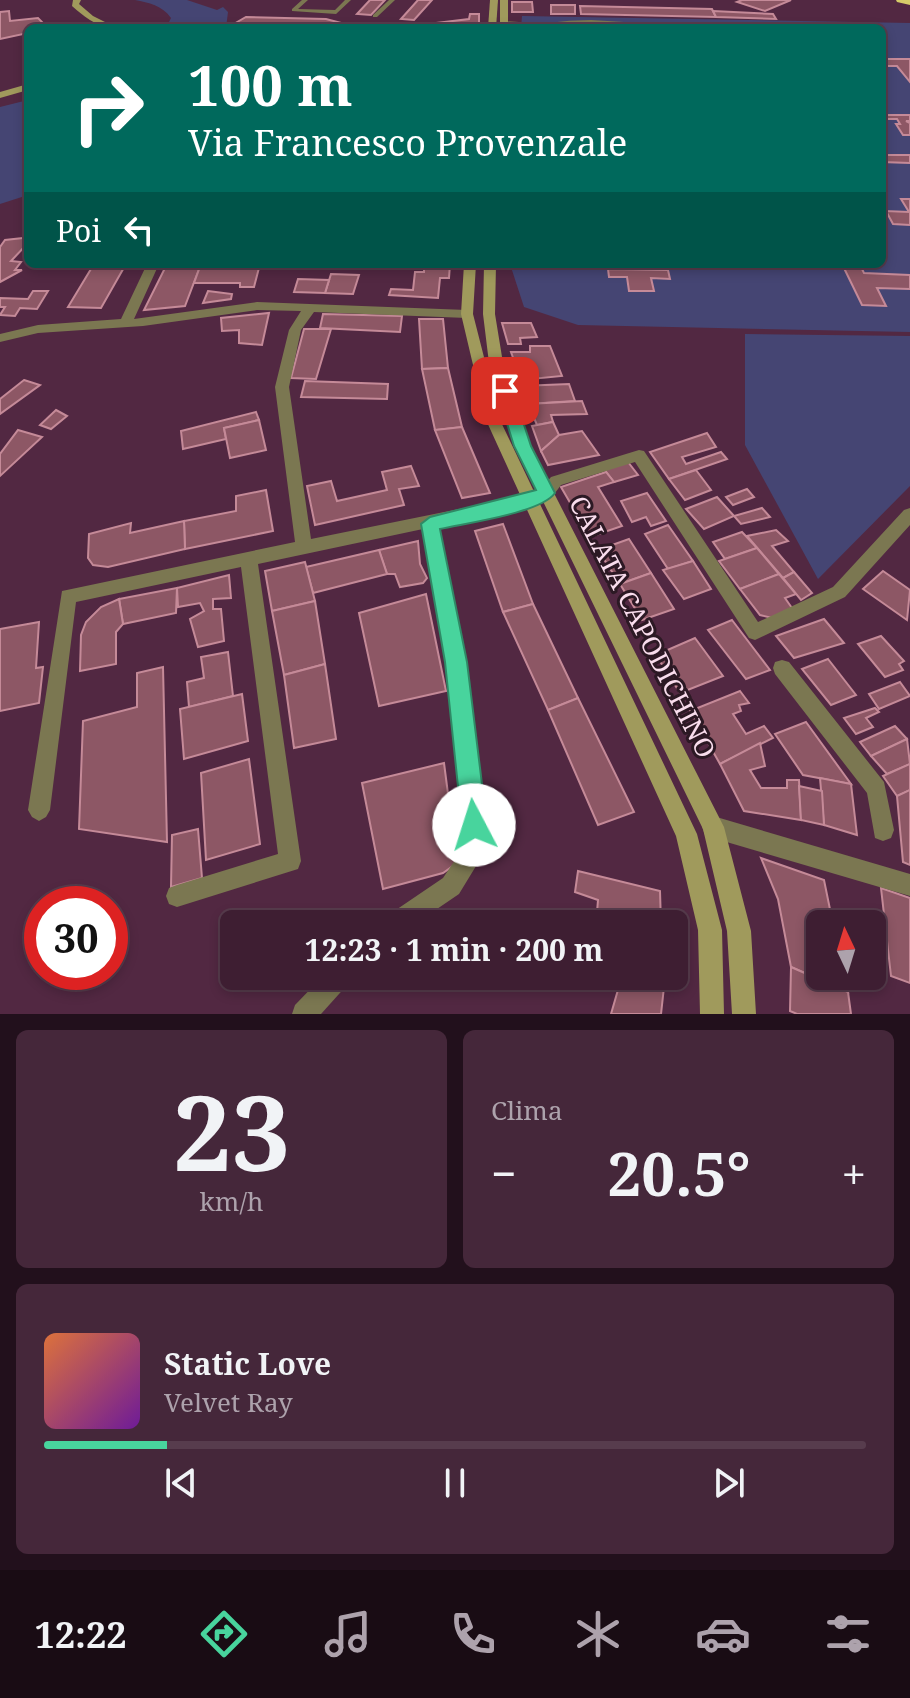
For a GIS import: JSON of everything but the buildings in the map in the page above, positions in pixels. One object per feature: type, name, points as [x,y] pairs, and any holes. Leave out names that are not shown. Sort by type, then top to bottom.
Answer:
[{"type":"main road","points":[[77,0],[75,4],[90,18],[104,24]]},
{"type":"main road","points":[[492,24],[494,0]]},
{"type":"main road","points":[[504,0],[504,24]]},
{"type":"main road","points":[[0,95],[24,88]]},
{"type":"main road","name":"CALATA CAPODICHINO","points":[[470,268],[467,314],[493,420],[528,501],[686,834],[710,930],[712,1014]]},
{"type":"main road","name":"CALATA CAPODICHINO","points":[[490,268],[489,314],[496,363],[514,418],[546,493],[713,827],[739,931],[744,1014]]},
{"type":"main road","points":[[467,314],[489,314]]},
{"type":"main road","points":[[528,501],[546,493]]},
{"type":"main road","points":[[686,834],[713,827]]},
{"type":"street","points":[[126,323],[151,268]]},
{"type":"street","points":[[0,338],[38,329],[126,323],[257,306],[467,314]]},
{"type":"street","points":[[304,549],[282,387],[295,330],[310,308]]},
{"type":"street","points":[[546,493],[556,481],[639,455],[755,632],[839,592],[910,514]]},
{"type":"street","points":[[39,810],[68,596],[430,524],[528,501]]},
{"type":"street","points":[[416,910],[451,886],[476,848],[456,662],[430,524]]},
{"type":"street","points":[[177,896],[290,861],[249,560]]},
{"type":"street","points":[[782,668],[877,789],[883,830]]},
{"type":"street","points":[[713,827],[910,885]]},
{"type":"street","points":[[304,1014],[327,990]]},
{"type":"lane","points":[[305,0],[294,10],[336,12],[348,0]]},
{"type":"lane","points":[[375,16],[392,0]]},
{"type":"lane","points":[[550,24],[613,24]]},
{"type":"shaded area","points":[[135,0],[187,0],[217,10],[223,7],[228,12],[226,24],[168,24],[171,18],[155,5]]},
{"type":"shaded area","points":[[522,16],[910,23],[910,332],[578,325],[524,307],[511,268],[886,268],[886,24],[521,24]]},
{"type":"shaded area","points":[[24,101],[24,196],[0,204],[0,107]]},
{"type":"shaded area","points":[[745,334],[910,336],[910,486],[818,579],[745,445]]},
{"type":"route","points":[[474,825],[456,662],[430,524],[528,501],[546,493],[523,446],[505,391]]}]
